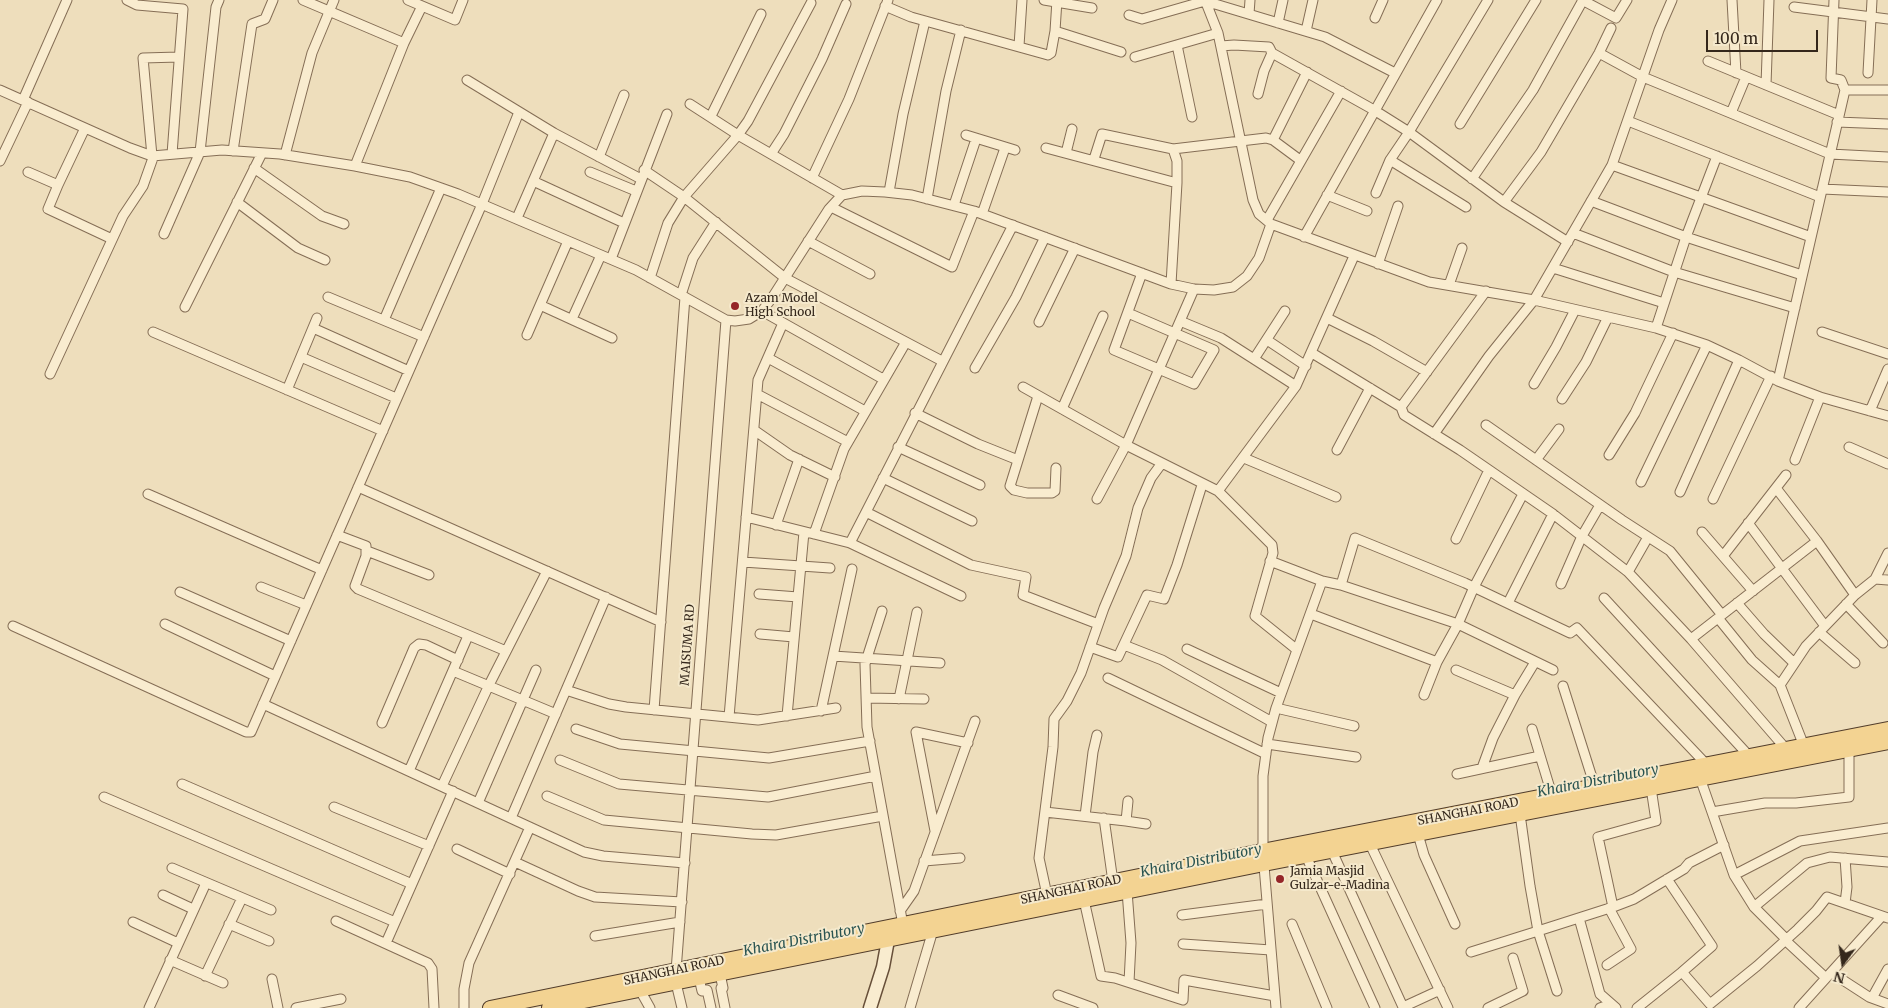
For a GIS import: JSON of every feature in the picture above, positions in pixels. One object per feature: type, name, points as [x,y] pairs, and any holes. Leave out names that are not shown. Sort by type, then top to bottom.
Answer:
[{"type":"main road","name":"SHANGHAI ROAD","points":[[490,1008],[676,977],[888,934],[930,932],[1127,891],[1263,857],[1552,795],[1888,729]]},
{"type":"main road","name":"SHANGHAI ROAD","points":[[549,1008],[640,990],[676,977],[699,978],[720,974],[888,934],[902,918],[1263,857],[1306,856],[1888,742]]},
{"type":"street","points":[[0,161],[67,0]]},
{"type":"street","points":[[126,0],[137,5],[183,8],[172,154]]},
{"type":"street","points":[[164,234],[200,152],[216,7],[219,0]]},
{"type":"street","points":[[233,151],[252,24],[265,19],[273,0]]},
{"type":"street","points":[[303,0],[404,43]]},
{"type":"street","points":[[285,155],[312,53],[334,0]]},
{"type":"street","points":[[408,0],[455,20],[463,0]]},
{"type":"street","points":[[1018,46],[1022,0]]},
{"type":"street","points":[[1044,0],[1092,8]]},
{"type":"street","points":[[1205,0],[1218,33],[1253,200],[1259,214],[1269,222],[1304,238],[1429,282],[1534,300],[1673,333],[1707,345],[1774,378],[1820,397],[1888,416]]},
{"type":"street","points":[[1129,15],[1142,18],[1205,0],[1325,37],[1395,73]]},
{"type":"street","points":[[1249,14],[1250,0]]},
{"type":"street","points":[[1278,23],[1284,0]]},
{"type":"street","points":[[1306,31],[1313,0]]},
{"type":"street","points":[[1375,18],[1383,0]]},
{"type":"street","points":[[1304,238],[1437,0]]},
{"type":"street","points":[[1376,193],[1390,160],[1409,132],[1488,0]]},
{"type":"street","points":[[1460,124],[1536,0]]},
{"type":"street","points":[[1472,180],[1533,90],[1583,0],[1616,18],[1627,0]]},
{"type":"street","points":[[1434,434],[1489,356],[1534,300],[1612,165],[1658,30],[1672,0]]},
{"type":"street","points":[[1732,0],[1736,73]]},
{"type":"street","points":[[1766,85],[1769,0]]},
{"type":"street","points":[[1713,499],[1774,378],[1811,238],[1845,90],[1841,80],[1831,78],[1834,0]]},
{"type":"street","points":[[1868,73],[1872,0]]},
{"type":"street","points":[[812,178],[849,99],[887,2],[911,17],[1050,54],[1055,32],[1057,1]]},
{"type":"street","points":[[650,278],[668,223],[684,197],[748,121],[810,3]]},
{"type":"street","points":[[771,154],[784,134],[822,59],[846,4]]},
{"type":"street","points":[[355,166],[404,43],[422,6]]},
{"type":"street","points":[[1794,7],[1888,19]]},
{"type":"street","points":[[711,116],[761,14]]},
{"type":"street","points":[[889,192],[903,114],[925,21]]},
{"type":"street","points":[[1504,202],[1542,152],[1600,53],[1612,28]]},
{"type":"street","points":[[927,199],[946,91],[961,30]]},
{"type":"street","points":[[1055,32],[1121,52]]},
{"type":"street","points":[[1135,57],[1218,33]]},
{"type":"street","points":[[1177,45],[1192,117]]},
{"type":"street","points":[[1221,46],[1269,47],[1272,53],[1374,110],[1409,132],[1472,180],[1568,242]]},
{"type":"street","points":[[1258,94],[1264,71],[1272,53]]},
{"type":"street","points":[[1600,53],[1643,77],[1830,154],[1888,157]]},
{"type":"street","points":[[50,374],[123,216],[143,186],[153,156],[143,58],[179,58]]},
{"type":"street","points":[[1708,61],[1766,85],[1838,119],[1888,124]]},
{"type":"street","points":[[1273,140],[1307,72]]},
{"type":"street","points":[[1731,113],[1746,77]]},
{"type":"street","points":[[467,80],[554,133],[641,179]]},
{"type":"street","points":[[0,90],[153,156],[222,150],[262,153],[355,166],[410,177],[517,218],[610,259],[650,278],[726,320],[749,319],[762,311],[831,207],[842,195],[862,191],[889,192],[954,205],[978,212],[1171,284],[1214,290],[1233,286],[1247,276],[1259,258],[1269,222],[1300,160],[1341,91]]},
{"type":"street","points":[[1845,90],[1888,90]]},
{"type":"street","points":[[599,157],[624,95]]},
{"type":"street","points":[[690,104],[738,135],[842,195]]},
{"type":"street","points":[[13,626],[246,732],[250,732],[482,204],[519,112]]},
{"type":"street","points":[[610,259],[667,114]]},
{"type":"street","points":[[1628,120],[1717,156],[1821,193],[1888,192]]},
{"type":"street","points":[[85,128],[48,209],[112,239]]},
{"type":"street","points":[[1066,152],[1072,129]]},
{"type":"street","points":[[517,218],[554,133]]},
{"type":"street","points":[[1094,159],[1102,134],[1172,149],[1266,138],[1273,140],[1300,160]]},
{"type":"street","points":[[966,135],[976,140],[1015,150]]},
{"type":"street","points":[[954,205],[976,140]]},
{"type":"street","points":[[831,207],[952,266],[978,212],[1005,148]]},
{"type":"street","points":[[1046,148],[1094,159],[1178,183]]},
{"type":"street","points":[[1171,284],[1178,183],[1176,161],[1172,149]]},
{"type":"street","points":[[185,307],[262,153]]},
{"type":"street","points":[[1656,328],[1686,237],[1717,156]]},
{"type":"street","points":[[1390,160],[1466,207]]},
{"type":"street","points":[[1612,165],[1811,238]]},
{"type":"street","points":[[254,168],[322,216],[344,224]]},
{"type":"street","points":[[644,170],[684,197],[785,278],[942,361]]},
{"type":"street","points":[[28,172],[58,185]]},
{"type":"street","points":[[590,172],[636,191]]},
{"type":"street","points":[[533,181],[624,223]]},
{"type":"street","points":[[384,320],[441,188]]},
{"type":"street","points":[[1327,195],[1367,211]]},
{"type":"street","points":[[237,202],[298,248],[325,260]]},
{"type":"street","points":[[1591,202],[1686,237],[1802,275]]},
{"type":"street","points":[[1378,264],[1398,206]]},
{"type":"street","points":[[654,710],[683,296],[693,258],[716,222]]},
{"type":"street","points":[[850,543],[1013,225]]},
{"type":"street","points":[[1573,233],[1674,272],[1794,308]]},
{"type":"street","points":[[975,368],[1016,298],[1045,237]]},
{"type":"street","points":[[527,335],[568,241]]},
{"type":"street","points":[[808,241],[870,274]]},
{"type":"street","points":[[1038,322],[1075,248]]},
{"type":"street","points":[[1449,285],[1462,248]]},
{"type":"street","points":[[572,319],[601,255]]},
{"type":"street","points":[[1218,492],[1296,386],[1354,256]]},
{"type":"street","points":[[1553,268],[1664,303]]},
{"type":"street","points":[[1128,313],[1214,350],[1194,384],[1114,350],[1142,273]]},
{"type":"street","points":[[1097,499],[1126,445],[1194,288]]},
{"type":"street","points":[[1401,407],[1486,291]]},
{"type":"street","points":[[328,297],[424,337]]},
{"type":"street","points":[[540,305],[612,338]]},
{"type":"street","points":[[1534,384],[1575,310]]},
{"type":"street","points":[[762,311],[883,379]]},
{"type":"street","points":[[1254,359],[1284,311]]},
{"type":"street","points":[[1062,409],[1103,316]]},
{"type":"street","points":[[1562,400],[1586,362],[1608,317]]},
{"type":"street","points":[[287,390],[317,318]]},
{"type":"street","points":[[1327,318],[1427,372]]},
{"type":"street","name":"MAISUMA RD","points":[[682,1008],[676,977],[726,320]]},
{"type":"street","points":[[1180,321],[1221,338],[1296,386]]},
{"type":"street","points":[[730,717],[758,380],[784,323]]},
{"type":"street","points":[[313,328],[409,371]]},
{"type":"street","points":[[153,332],[383,431]]},
{"type":"street","points":[[1822,332],[1888,354]]},
{"type":"street","points":[[1609,455],[1635,413],[1673,333]]},
{"type":"street","points":[[1267,340],[1306,366]]},
{"type":"street","points":[[814,534],[848,442],[906,342]]},
{"type":"street","points":[[1641,482],[1707,345]]},
{"type":"street","points":[[1312,353],[1401,407],[1404,415],[1554,514],[1628,572],[1691,639],[1786,749]]},
{"type":"street","points":[[301,357],[396,398]]},
{"type":"street","points":[[768,358],[865,411]]},
{"type":"street","points":[[1680,492],[1739,360]]},
{"type":"street","points":[[1870,411],[1888,369]]},
{"type":"street","points":[[1023,387],[1126,445],[1218,492],[1272,545],[1273,553],[1255,616],[1296,649]]},
{"type":"street","points":[[1337,450],[1370,388]]},
{"type":"street","points":[[757,394],[848,442]]},
{"type":"street","points":[[1038,396],[1010,486],[1014,490],[1027,493],[1052,493],[1055,491],[1056,468]]},
{"type":"street","points":[[1795,460],[1820,397]]},
{"type":"street","points":[[915,413],[978,444],[1018,460]]},
{"type":"street","points":[[1486,426],[1670,551],[1752,660],[1780,685],[1804,746]]},
{"type":"street","points":[[1536,460],[1559,429]]},
{"type":"street","points":[[754,430],[798,459],[835,477]]},
{"type":"street","points":[[898,447],[980,486]]},
{"type":"street","points":[[1850,447],[1888,464]]},
{"type":"street","points":[[1244,458],[1336,497]]},
{"type":"street","points":[[776,525],[798,459]]},
{"type":"street","points":[[1047,895],[1039,858],[1053,747],[1054,720],[1067,701],[1081,673],[1098,624],[1126,556],[1138,508],[1151,478],[1162,463]]},
{"type":"street","points":[[1456,539],[1489,470]]},
{"type":"street","points":[[1723,556],[1786,475]]},
{"type":"street","points":[[882,478],[972,521]]},
{"type":"street","points":[[1090,647],[1118,657],[1147,595],[1164,599],[1177,565],[1202,485]]},
{"type":"street","points":[[358,487],[660,622]]},
{"type":"street","points":[[1776,488],[1817,541],[1854,595]]},
{"type":"street","points":[[148,494],[322,570]]},
{"type":"street","points":[[1424,695],[1437,662],[1523,494]]},
{"type":"street","points":[[1561,584],[1582,536],[1600,505]]},
{"type":"street","points":[[866,512],[971,565],[1026,578],[1023,595],[1098,624]]},
{"type":"street","points":[[1508,603],[1554,514]]},
{"type":"street","points":[[746,517],[850,543],[961,596]]},
{"type":"street","points":[[1748,523],[1782,568],[1822,629],[1854,663]]},
{"type":"street","points":[[787,716],[804,532]]},
{"type":"street","points":[[1702,532],[1753,591]]},
{"type":"street","points":[[337,535],[366,546],[367,551],[355,586],[358,589],[506,651]]},
{"type":"street","points":[[1628,572],[1648,537]]},
{"type":"street","points":[[1341,585],[1355,538],[1474,587],[1570,633],[1577,628],[1707,765]]},
{"type":"street","points":[[1691,639],[1817,541]]},
{"type":"street","points":[[367,551],[429,575]]},
{"type":"street","points":[[1780,685],[1806,646],[1854,595],[1875,579],[1888,553]]},
{"type":"street","points":[[1270,561],[1322,581],[1341,585],[1458,624],[1553,670]]},
{"type":"street","points":[[743,562],[830,568]]},
{"type":"street","points":[[820,710],[852,568]]},
{"type":"street","points":[[442,786],[489,685],[547,571]]},
{"type":"street","points":[[1875,579],[1888,580]]},
{"type":"street","points":[[1276,1008],[1263,857],[1263,776],[1267,744],[1276,708],[1322,581]]},
{"type":"street","points":[[261,587],[306,605]]},
{"type":"street","points":[[180,592],[291,641]]},
{"type":"street","points":[[759,594],[798,597]]},
{"type":"street","points":[[511,818],[606,597]]},
{"type":"street","points":[[1604,598],[1750,756]]},
{"type":"street","points":[[1737,603],[1764,634],[1794,663]]},
{"type":"street","points":[[1846,604],[1883,643]]},
{"type":"street","points":[[882,611],[865,664],[866,698],[870,740],[902,918]]},
{"type":"street","points":[[899,699],[917,612]]},
{"type":"street","points":[[1310,614],[1437,662]]},
{"type":"street","points":[[165,624],[275,676]]},
{"type":"street","points":[[760,634],[794,636]]},
{"type":"street","points":[[409,771],[468,636]]},
{"type":"street","points":[[382,723],[414,648],[419,644],[458,660]]},
{"type":"street","points":[[1124,645],[1162,660],[1272,722]]},
{"type":"street","points":[[1188,650],[1281,693]]},
{"type":"street","points":[[833,656],[940,663]]},
{"type":"street","points":[[1482,768],[1493,738],[1515,695],[1535,662]]},
{"type":"street","points":[[478,803],[536,670]]},
{"type":"street","points":[[1456,670],[1515,695]]},
{"type":"street","points":[[453,671],[556,714]]},
{"type":"street","points":[[1108,678],[1266,754]]},
{"type":"street","points":[[1563,686],[1595,787]]},
{"type":"street","points":[[566,690],[609,704],[758,720],[836,708]]},
{"type":"street","points":[[866,698],[924,700]]},
{"type":"street","points":[[263,704],[584,852],[684,863]]},
{"type":"street","points":[[1276,708],[1354,726]]},
{"type":"street","points":[[902,918],[914,891],[975,721]]},
{"type":"street","points":[[576,729],[620,744],[769,758],[870,740]]},
{"type":"street","points":[[1532,729],[1552,795]]},
{"type":"street","points":[[936,831],[916,732],[968,743]]},
{"type":"street","points":[[1085,816],[1097,735]]},
{"type":"street","points":[[1267,744],[1356,757]]},
{"type":"street","points":[[1712,812],[1764,803],[1796,803],[1849,796],[1849,749]]},
{"type":"street","points":[[1458,774],[1540,756]]},
{"type":"street","points":[[560,760],[619,784],[768,797],[876,776]]},
{"type":"street","points":[[1700,778],[1734,875],[1754,907],[1786,940],[1829,975],[1872,998],[1888,1004]]},
{"type":"street","points":[[182,784],[412,884]]},
{"type":"street","points":[[1607,966],[1631,949],[1611,908],[1598,837],[1656,821],[1651,788]]},
{"type":"street","points":[[386,943],[453,791]]},
{"type":"street","points":[[547,796],[604,820],[776,835],[883,816]]},
{"type":"street","points":[[104,797],[395,922]]},
{"type":"street","points":[[1126,821],[1128,801]]},
{"type":"street","points":[[334,807],[429,846]]},
{"type":"street","points":[[1045,812],[1146,824]]},
{"type":"street","points":[[1520,814],[1538,931],[1557,992]]},
{"type":"street","points":[[1104,818],[1113,882]]},
{"type":"street","points":[[464,1008],[464,989],[469,963],[530,827]]},
{"type":"street","points":[[1734,875],[1800,841],[1888,828]]},
{"type":"street","points":[[1418,834],[1424,856],[1454,924]]},
{"type":"street","points":[[1370,844],[1448,1008]]},
{"type":"street","points":[[1471,952],[1634,899],[1684,869],[1689,863],[1724,845]]},
{"type":"street","points":[[457,849],[510,874]]},
{"type":"street","points":[[1332,851],[1403,1007],[1440,990]]},
{"type":"street","points":[[1306,856],[1375,1008]]},
{"type":"street","points":[[1754,907],[1807,863],[1830,857],[1888,862]]},
{"type":"street","points":[[924,861],[960,858]]},
{"type":"street","points":[[1845,858],[1847,886],[1845,903]]},
{"type":"street","points":[[515,862],[595,897],[682,902]]},
{"type":"street","points":[[172,868],[270,910]]},
{"type":"street","points":[[1637,1008],[1712,946],[1667,879]]},
{"type":"street","points":[[149,1008],[206,883]]},
{"type":"street","points":[[1127,891],[1130,943],[1129,982]]},
{"type":"street","points":[[163,895],[194,909]]},
{"type":"street","points":[[1682,972],[1710,1004],[1786,940],[1816,911],[1827,897],[1885,917],[1799,1008]]},
{"type":"street","points":[[205,976],[242,898]]},
{"type":"street","points":[[1084,900],[1101,976],[1129,982],[1183,1000],[1184,980],[1275,996]]},
{"type":"street","points":[[1182,915],[1267,904]]},
{"type":"street","points":[[1579,918],[1600,994],[1614,1006]]},
{"type":"street","points":[[336,921],[428,963],[432,969],[434,1008]]},
{"type":"street","points":[[132,922],[178,943]]},
{"type":"street","points":[[595,936],[680,922]]},
{"type":"street","points":[[229,924],[269,941]]},
{"type":"street","points":[[1292,924],[1327,1008]]},
{"type":"street","points":[[910,1008],[931,937],[930,932]]},
{"type":"street","points":[[870,1008],[880,977],[888,934]]},
{"type":"street","points":[[1183,944],[1271,950]]},
{"type":"street","points":[[1488,1008],[1523,991],[1514,958]]},
{"type":"street","points":[[170,960],[223,983]]},
{"type":"street","points":[[1872,998],[1888,969]]},
{"type":"street","points":[[699,978],[702,991],[724,988],[720,974]]},
{"type":"street","points":[[272,979],[278,1008]]},
{"type":"street","points":[[721,988],[725,1008]]},
{"type":"street","points":[[640,990],[650,1008]]},
{"type":"street","points":[[707,990],[711,1008]]},
{"type":"street","points":[[1058,995],[1093,1008]]},
{"type":"street","points":[[296,1008],[341,999]]},
{"type":"street","points":[[1600,1008],[1614,1006]]},
{"type":"place","name":"Azam Model High School","points":[[735,306]]},
{"type":"place","name":"Jamia Masjid Gulzar-e-Madina","points":[[1280,879]]},
{"type":"water label","name":"Khaira Distributory","points":[[1598,781]]},
{"type":"water label","name":"Khaira Distributory","points":[[1201,861]]},
{"type":"water label","name":"Khaira Distributory","points":[[804,940]]}]
